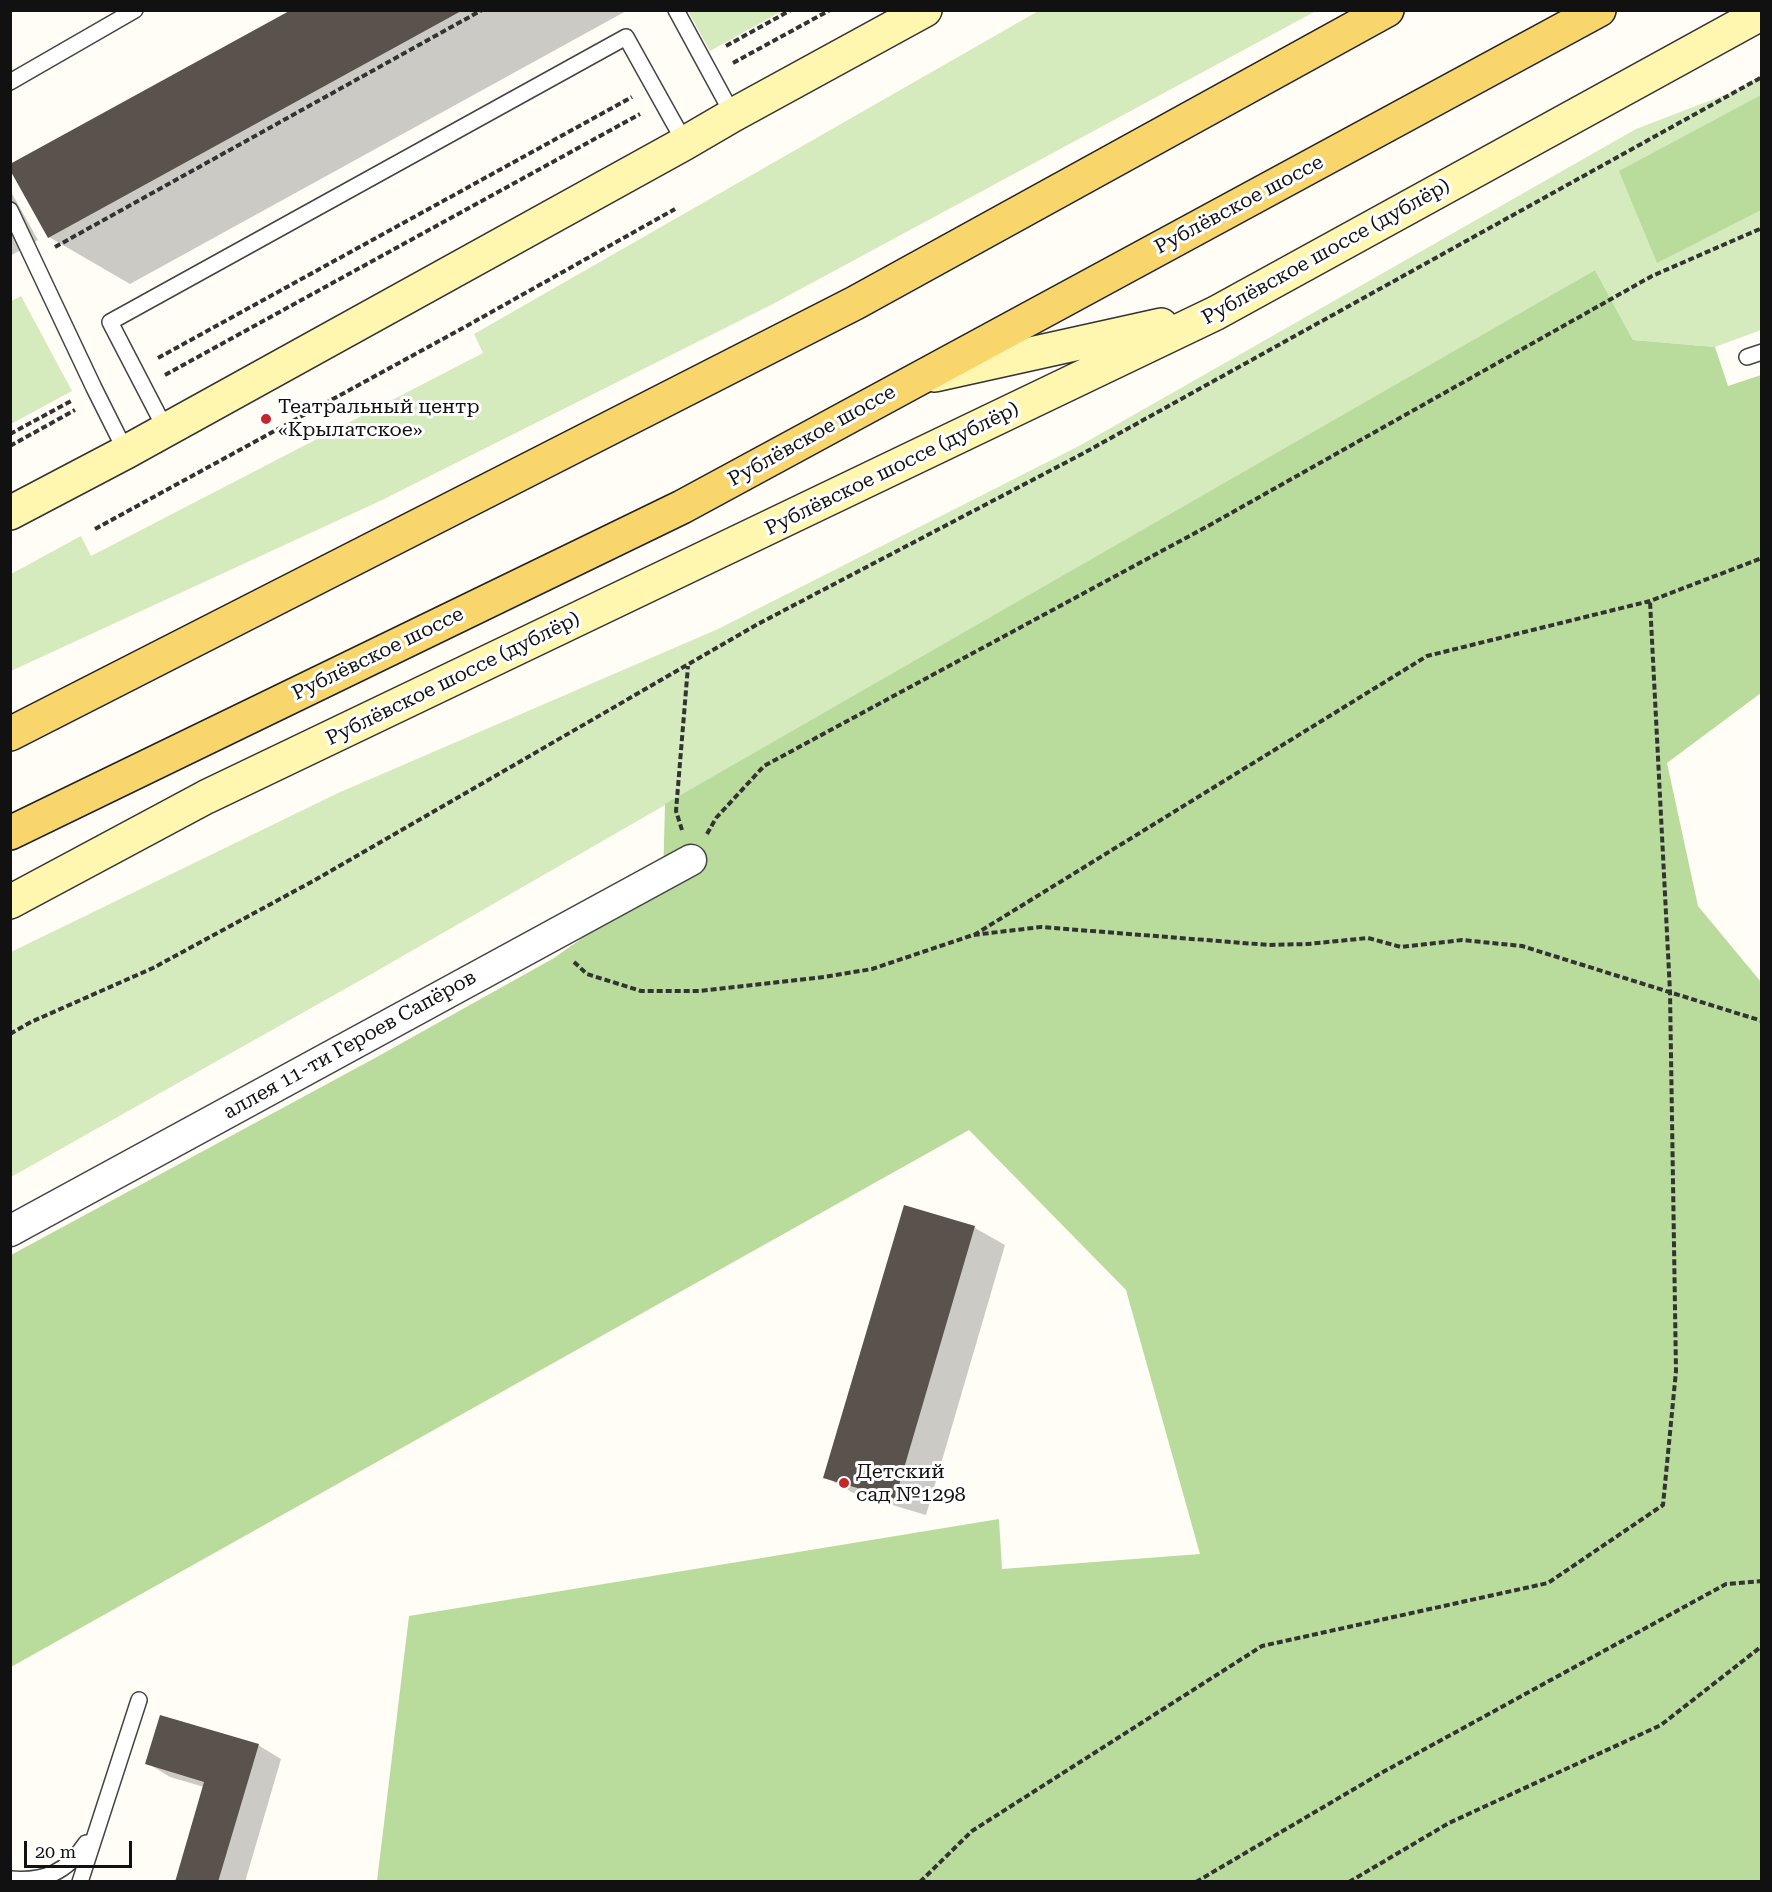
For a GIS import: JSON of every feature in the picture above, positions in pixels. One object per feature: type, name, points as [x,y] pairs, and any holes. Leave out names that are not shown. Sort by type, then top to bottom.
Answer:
[{"type":"main road","points":[[10,513],[126,452],[925,10]]},
{"type":"main road","points":[[10,734],[855,303],[1387,10]]},
{"type":"main road","name":"Рублёвское шоссе","points":[[10,833],[682,507],[1599,10]]},
{"type":"main road","name":"Рублёвское шоссе (дублёр)","points":[[10,902],[206,797],[1216,313],[1761,14]]},
{"type":"main road","points":[[919,378],[1216,313]]},
{"type":"street","name":"аллея 11-ти Героев Сапёров","points":[[10,1231],[691,860]]},
{"type":"lane","points":[[10,82],[135,10]]},
{"type":"lane","points":[[676,10],[733,115]]},
{"type":"lane","points":[[166,430],[110,322],[626,37],[685,143]]},
{"type":"lane","points":[[10,210],[126,452]]},
{"type":"lane","points":[[80,1881],[139,1700]]},
{"type":"lane","points":[[19,1880],[51,1876],[77,1857],[97,1827]]},
{"type":"path","points":[[33,259],[482,10]]},
{"type":"path","points":[[703,58],[791,10]]},
{"type":"path","points":[[712,75],[830,10]]},
{"type":"path","points":[[10,1034],[31,1022],[163,963],[325,874],[758,624],[1083,454],[1761,77]]},
{"type":"path","points":[[135,370],[653,86]]},
{"type":"path","points":[[144,387],[662,102]]},
{"type":"path","points":[[95,529],[675,209]]},
{"type":"path","points":[[691,860],[716,818],[764,766],[1208,526],[1652,276],[1761,228]]},
{"type":"path","points":[[10,434],[96,392]]},
{"type":"path","points":[[10,446],[96,392]]},
{"type":"path","points":[[973,935],[1426,656],[1650,601],[1761,558]]},
{"type":"path","points":[[920,1881],[972,1831],[1262,1646],[1548,1584],[1663,1505],[1676,1371],[1670,992],[1650,601]]},
{"type":"path","points":[[688,666],[676,811],[691,860]]},
{"type":"path","points":[[547,937],[587,974],[641,991],[699,991],[824,977],[872,969],[973,935],[1041,927],[1269,945],[1368,938],[1401,947],[1462,940],[1522,946],[1761,1021]]},
{"type":"path","points":[[1196,1881],[1383,1772],[1726,1584],[1761,1581]]},
{"type":"path","points":[[1349,1881],[1449,1822],[1661,1725],[1761,1646]]},
{"type":"green space","points":[[1040,10],[1316,11],[771,305],[380,501],[11,671],[11,574],[81,536],[91,556],[483,353],[474,334]]},
{"type":"green space","points":[[688,11],[782,11],[710,51]]},
{"type":"green space","points":[[1761,76],[1761,330],[1715,347],[1633,340],[1595,270],[368,976],[11,1177],[11,952],[338,793],[718,629],[1079,446],[1636,129],[1735,91]]},
{"type":"green space","points":[[1761,95],[1761,210],[1657,263],[1619,171]]},
{"type":"green space","points":[[1595,270],[1633,340],[1715,347],[1728,386],[1761,375],[1761,693],[1667,763],[1698,906],[1761,982],[1761,1881],[377,1881],[409,1616],[999,1519],[1002,1569],[1200,1554],[1126,1290],[969,1130],[11,1667],[11,1255],[375,1058],[554,958],[663,881],[665,804]]},
{"type":"green space","points":[[21,296],[72,391],[11,424],[11,301]]},
{"type":"building","points":[[291,10],[463,10],[48,238],[10,170],[10,164]]},
{"type":"building","points":[[904,1205],[975,1226],[895,1499],[823,1478]]},
{"type":"building","points":[[160,1715],[259,1744],[218,1882],[175,1882],[204,1782],[145,1764]]},
{"type":"place","name":"Театральный центр «Крылатское»","points":[[266,419]]},
{"type":"place","name":"Детский сад №1298","points":[[844,1483]]}]
